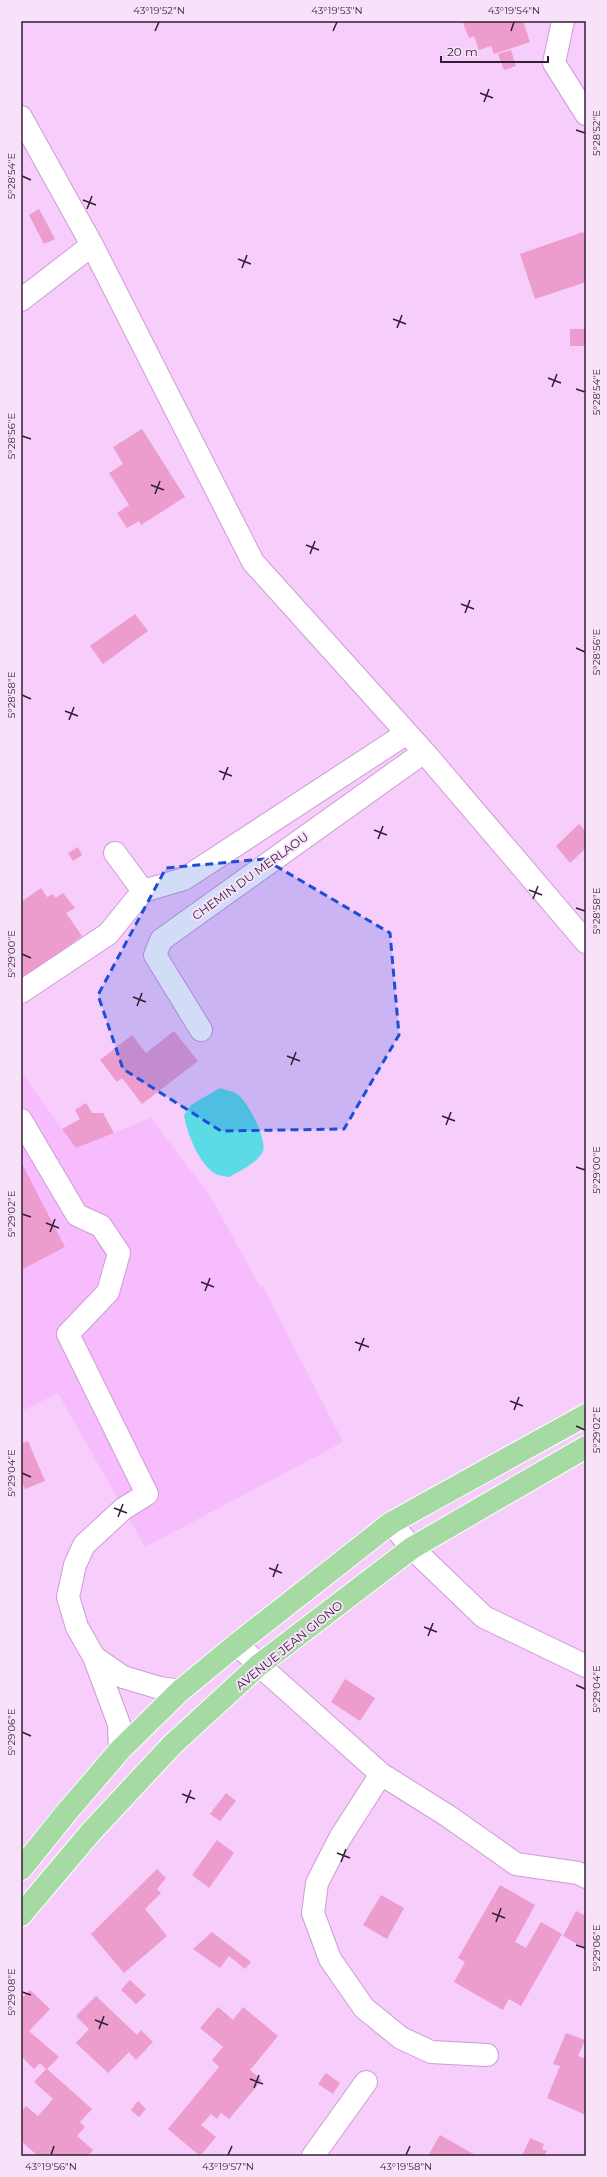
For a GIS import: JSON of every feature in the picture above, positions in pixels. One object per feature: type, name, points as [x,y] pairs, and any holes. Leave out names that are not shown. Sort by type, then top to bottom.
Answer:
[{"type":"main road","points":[[21,1869],[66,1812],[120,1750],[180,1691],[237,1644],[391,1523],[586,1415]]},
{"type":"main road","name":"AVENUE JEAN GIONO","points":[[21,1915],[91,1832],[172,1745],[259,1666],[412,1548],[586,1447]]},
{"type":"street","points":[[563,21],[554,63],[586,114]]},
{"type":"street","points":[[21,117],[92,245],[253,562],[424,752],[586,942]]},
{"type":"street","points":[[21,300],[92,245]]},
{"type":"street","points":[[21,992],[108,934],[143,891],[184,879],[406,733]]},
{"type":"street","name":"CHEMIN DU MERLAOU","points":[[201,1030],[155,955],[161,940],[424,752]]},
{"type":"street","points":[[115,853],[143,891]]},
{"type":"street","points":[[21,1120],[77,1215],[101,1226],[119,1253],[108,1292],[68,1334],[147,1494],[123,1509],[84,1545],[75,1565],[68,1597],[77,1627],[94,1657],[119,1724],[120,1750]]},
{"type":"street","points":[[391,1523],[412,1548],[484,1617],[586,1666]]},
{"type":"street","points":[[237,1644],[259,1666],[381,1774],[448,1816],[516,1864],[578,1873],[586,1877]]},
{"type":"street","points":[[94,1657],[123,1677],[160,1688],[180,1691]]},
{"type":"street","points":[[381,1774],[340,1838],[317,1883],[313,1913],[330,1959],[364,2008],[401,2038],[431,2052],[487,2055]]},
{"type":"street","points":[[313,2156],[366,2082]]},
{"type":"highlighted area","points":[[264,859],[390,933],[399,1035],[344,1129],[221,1131],[123,1069],[98,995],[166,868]]},
{"type":"shaded area","points":[[21,1072],[76,1148],[151,1118],[212,1199],[260,1287],[262,1285],[343,1442],[145,1547],[58,1393],[22,1411],[21,1409]]},
{"type":"shaded area","points":[[220,1088],[235,1093],[246,1104],[256,1121],[263,1145],[263,1151],[257,1159],[229,1177],[216,1174],[203,1162],[194,1147],[184,1115],[191,1105]]},
{"type":"building","points":[[468,21],[523,21],[530,42],[494,54],[491,46],[479,50],[474,36],[469,38],[463,23]]},
{"type":"building","points":[[511,50],[516,66],[504,70],[498,54]]},
{"type":"building","points":[[39,209],[55,239],[44,244],[29,215]]},
{"type":"building","points":[[583,232],[586,240],[586,282],[535,299],[520,254]]},
{"type":"building","points":[[570,329],[586,329],[586,346],[570,346]]},
{"type":"building","points":[[142,429],[185,497],[141,525],[139,521],[127,528],[117,513],[129,505],[109,473],[123,464],[113,447]]},
{"type":"building","points":[[135,614],[148,631],[103,664],[90,646]]},
{"type":"building","points":[[579,824],[586,832],[586,848],[570,863],[556,846]]},
{"type":"building","points":[[78,847],[82,855],[73,861],[68,853]]},
{"type":"building","points":[[41,888],[47,897],[53,894],[55,898],[63,893],[75,908],[66,913],[82,936],[23,979],[21,902]]},
{"type":"building","points":[[174,1031],[198,1061],[142,1104],[122,1078],[117,1082],[100,1060],[132,1035],[146,1053]]},
{"type":"building","points":[[86,1103],[92,1113],[103,1113],[114,1133],[76,1148],[62,1129],[80,1119],[75,1110]]},
{"type":"building","points":[[21,1162],[65,1247],[21,1270]]},
{"type":"building","points":[[28,1441],[45,1481],[25,1489],[21,1480],[21,1444]]},
{"type":"building","points":[[345,1679],[375,1698],[360,1721],[331,1702]]},
{"type":"building","points":[[226,1793],[236,1801],[220,1821],[210,1814]]},
{"type":"building","points":[[217,1840],[234,1853],[209,1888],[192,1875]]},
{"type":"building","points":[[157,1869],[166,1878],[157,1889],[161,1893],[145,1909],[167,1936],[124,1973],[91,1934]]},
{"type":"building","points":[[500,1885],[535,1905],[515,1942],[526,1948],[541,1922],[562,1934],[521,2006],[509,1999],[503,2010],[454,1982],[465,1962],[458,1958]]},
{"type":"building","points":[[381,1895],[404,1908],[387,1939],[363,1925]]},
{"type":"building","points":[[576,1911],[586,1916],[585,1948],[563,1936]]},
{"type":"building","points":[[212,1932],[251,1962],[245,1969],[229,1956],[220,1968],[193,1949]]},
{"type":"building","points":[[130,1980],[146,1995],[136,2004],[121,1990]]},
{"type":"building","points":[[30,1990],[50,2009],[29,2031],[59,2057],[47,2069],[92,2109],[80,2122],[85,2127],[77,2136],[93,2150],[88,2156],[38,2156],[21,2141],[21,2112],[26,2106],[38,2116],[53,2099],[34,2082],[46,2069],[40,2063],[34,2069],[21,2056],[21,1999]]},
{"type":"building","points":[[96,1996],[137,2035],[141,2030],[153,2042],[136,2060],[129,2052],[108,2073],[76,2043],[89,2029],[76,2016]]},
{"type":"building","points":[[218,2007],[233,2020],[243,2007],[278,2036],[250,2070],[262,2080],[229,2119],[221,2113],[217,2119],[211,2114],[201,2125],[216,2137],[200,2156],[168,2129],[219,2067],[212,2060],[223,2047],[200,2028]]},
{"type":"building","points":[[566,2033],[585,2040],[578,2056],[586,2059],[586,2115],[547,2098],[560,2066],[553,2064]]},
{"type":"building","points":[[326,2073],[340,2083],[333,2094],[318,2084]]},
{"type":"building","points":[[138,2101],[146,2109],[139,2117],[131,2110]]},
{"type":"building","points":[[440,2135],[477,2156],[428,2156]]},
{"type":"building","points":[[530,2138],[544,2144],[542,2149],[547,2151],[544,2156],[522,2156]]}]
